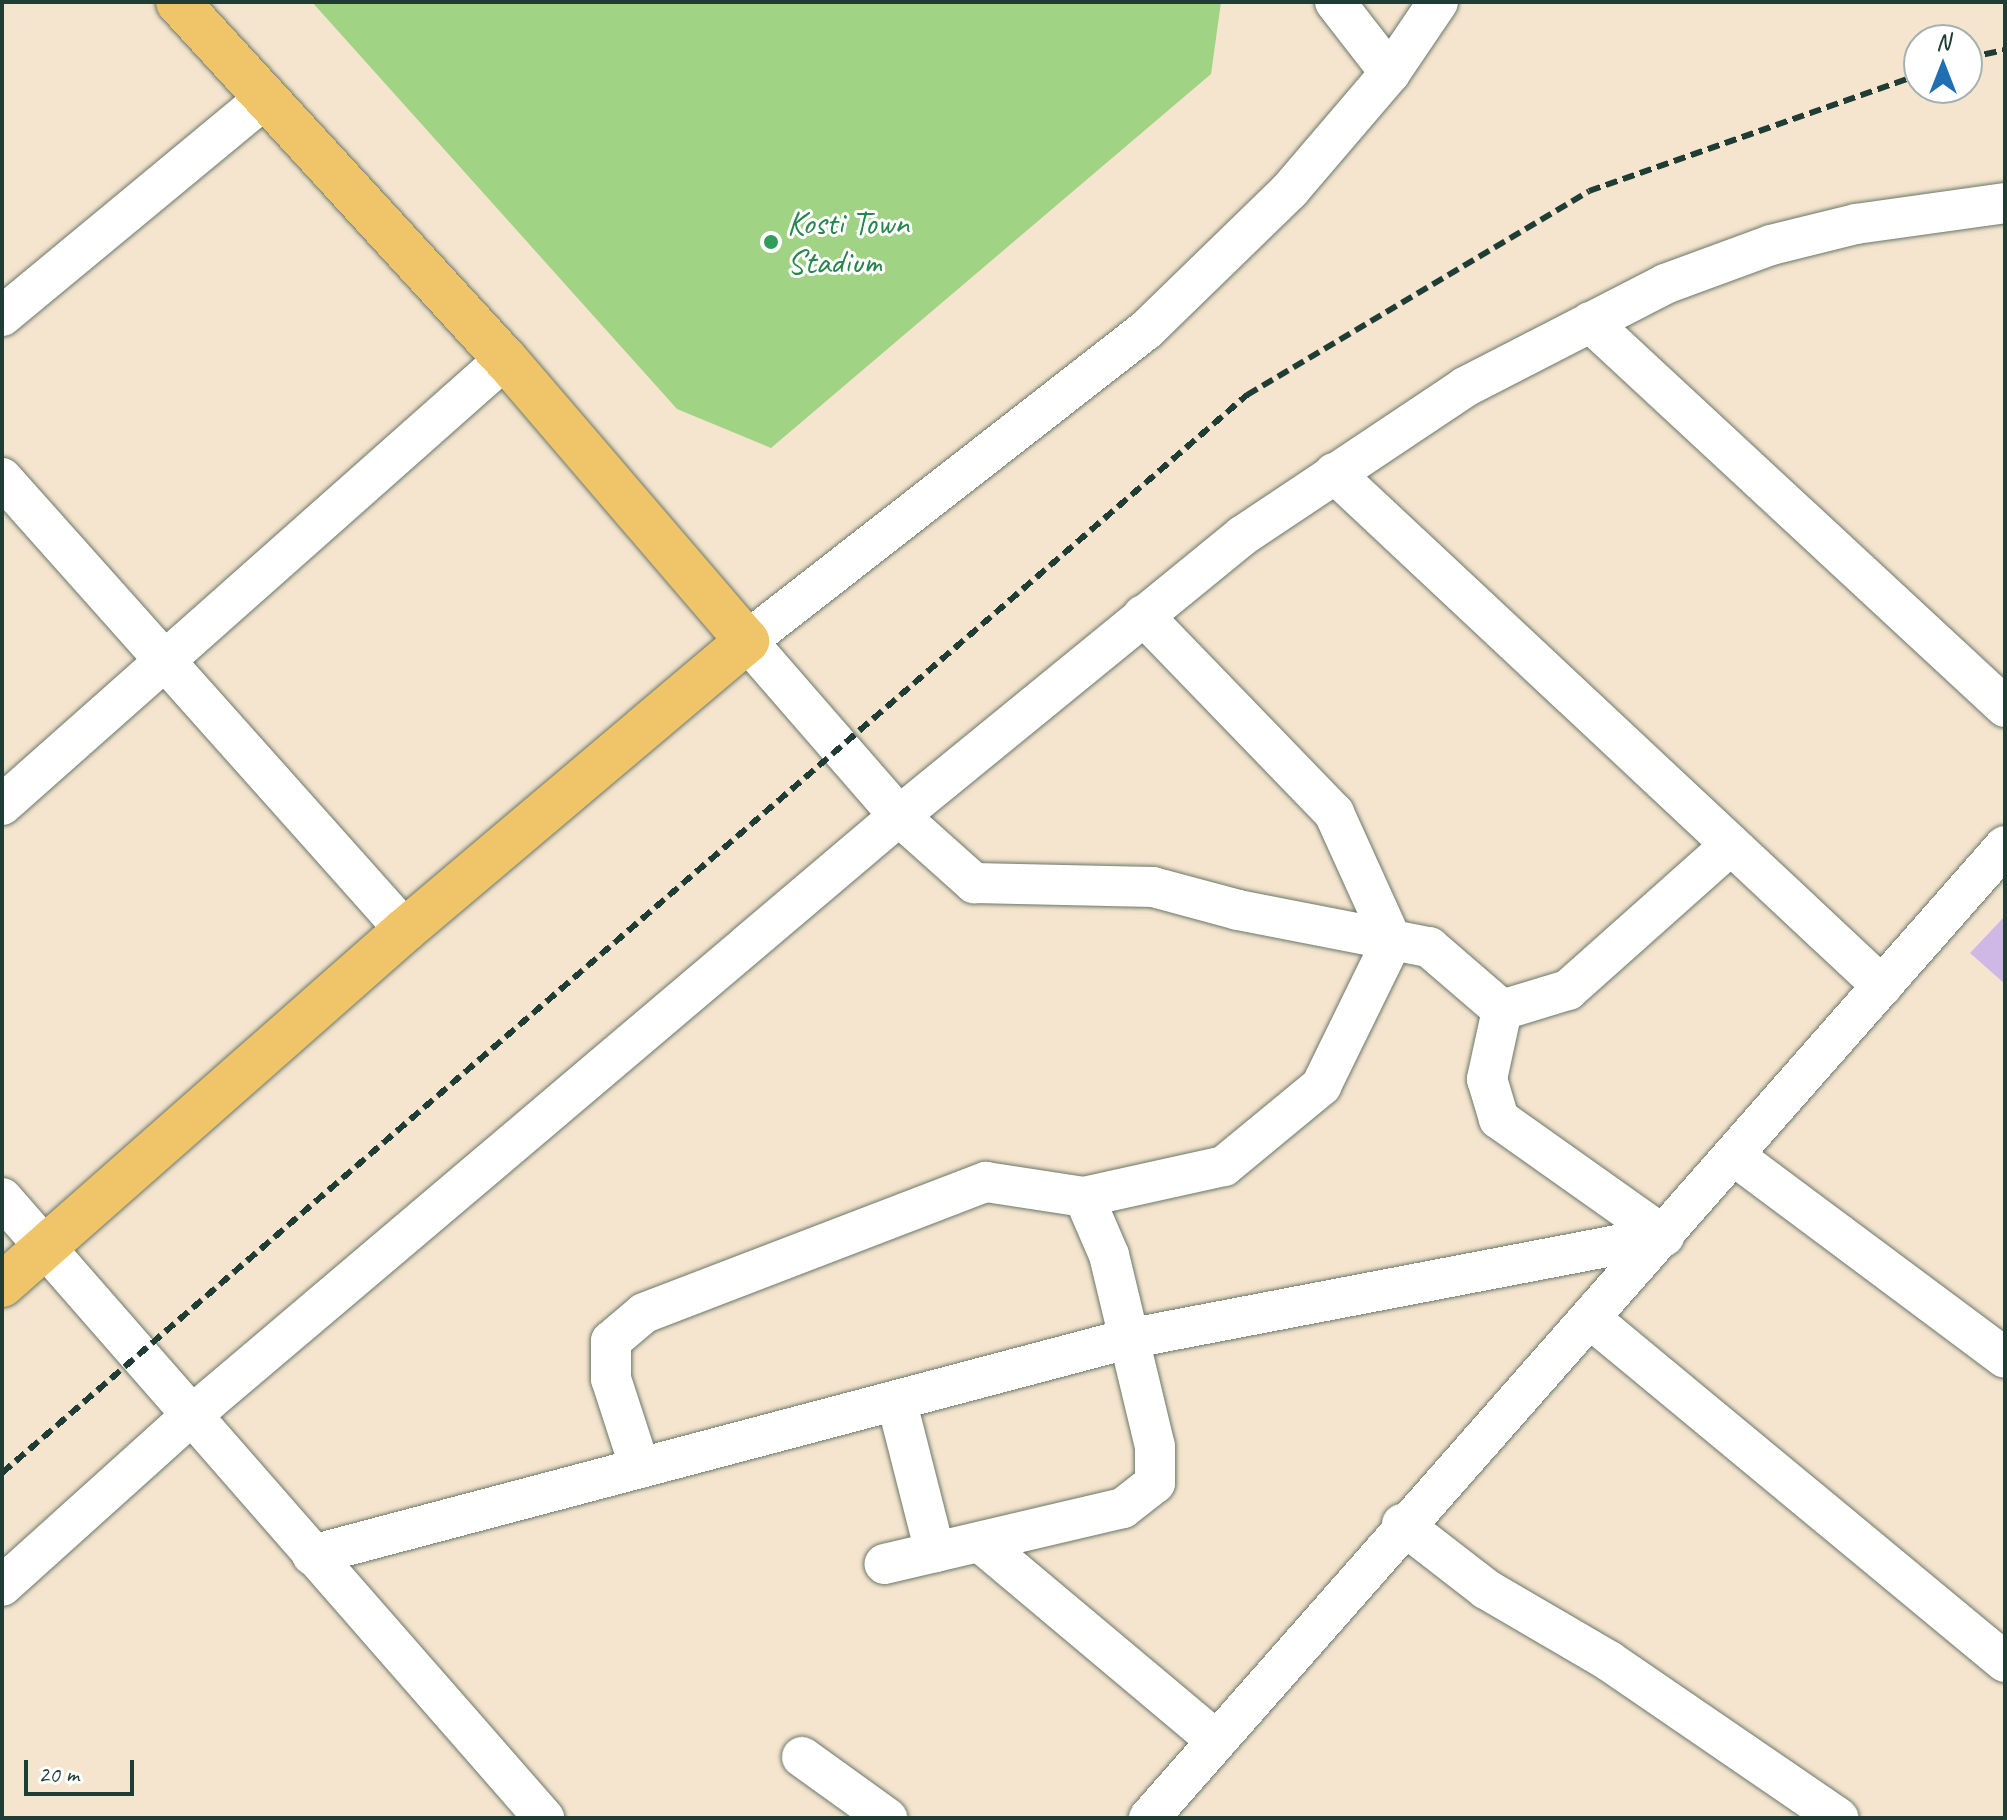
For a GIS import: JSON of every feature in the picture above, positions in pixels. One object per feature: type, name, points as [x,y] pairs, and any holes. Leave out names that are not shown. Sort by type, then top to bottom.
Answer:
[{"type":"main road","points":[[2,1285],[405,930],[747,641],[505,359],[178,2]]},
{"type":"street","points":[[1335,2],[1390,73]]},
{"type":"street","points":[[1438,2],[1390,73],[1290,190],[1146,330],[747,641],[899,816],[974,883],[1153,887],[1429,947],[1502,1010]]},
{"type":"street","points":[[2,316],[264,99]]},
{"type":"street","points":[[2,1586],[192,1415],[899,816],[1242,536],[1465,387],[1665,284],[1771,245],[1856,224],[2005,203]]},
{"type":"street","points":[[1590,322],[2005,707]]},
{"type":"street","points":[[2,805],[505,359]]},
{"type":"street","points":[[1334,473],[1882,986]]},
{"type":"street","points":[[2,478],[405,930]]},
{"type":"street","points":[[1143,615],[1334,813],[1392,941]]},
{"type":"street","points":[[1502,1010],[1568,990],[1731,845]]},
{"type":"street","points":[[1149,1818],[1402,1524],[1592,1320],[2005,846]]},
{"type":"street","points":[[640,1468],[611,1379],[611,1341],[644,1313],[986,1182],[1084,1197],[1224,1166],[1321,1086],[1392,941]]},
{"type":"street","points":[[1502,1010],[1487,1079],[1499,1119],[1664,1236]]},
{"type":"street","points":[[1733,1155],[2005,1358]]},
{"type":"street","points":[[884,1564],[1123,1508],[1155,1483],[1155,1446],[1109,1255],[1084,1197]]},
{"type":"street","points":[[2,1198],[544,1818]]},
{"type":"street","points":[[312,1555],[897,1403],[1127,1339],[1664,1236]]},
{"type":"street","points":[[1592,1320],[2005,1662]]},
{"type":"street","points":[[897,1403],[935,1552]]},
{"type":"street","points":[[1402,1524],[1486,1589],[1609,1661],[1838,1818]]},
{"type":"street","points":[[981,1543],[1216,1740]]},
{"type":"street","points":[[802,1757],[887,1818]]},
{"type":"green space","name":"Kosti Town Stadium","points":[[312,2],[1221,2],[1211,74],[771,448],[677,409]]},
{"type":"building","points":[[2005,916],[2005,984],[1970,953]]},
{"type":"railway","points":[[1983,55],[2005,50]]},
{"type":"railway","points":[[2,1473],[1247,395],[1589,191],[1903,81]]},
{"type":"place","name":"Kosti Town Stadium","points":[[771,242]]}]
